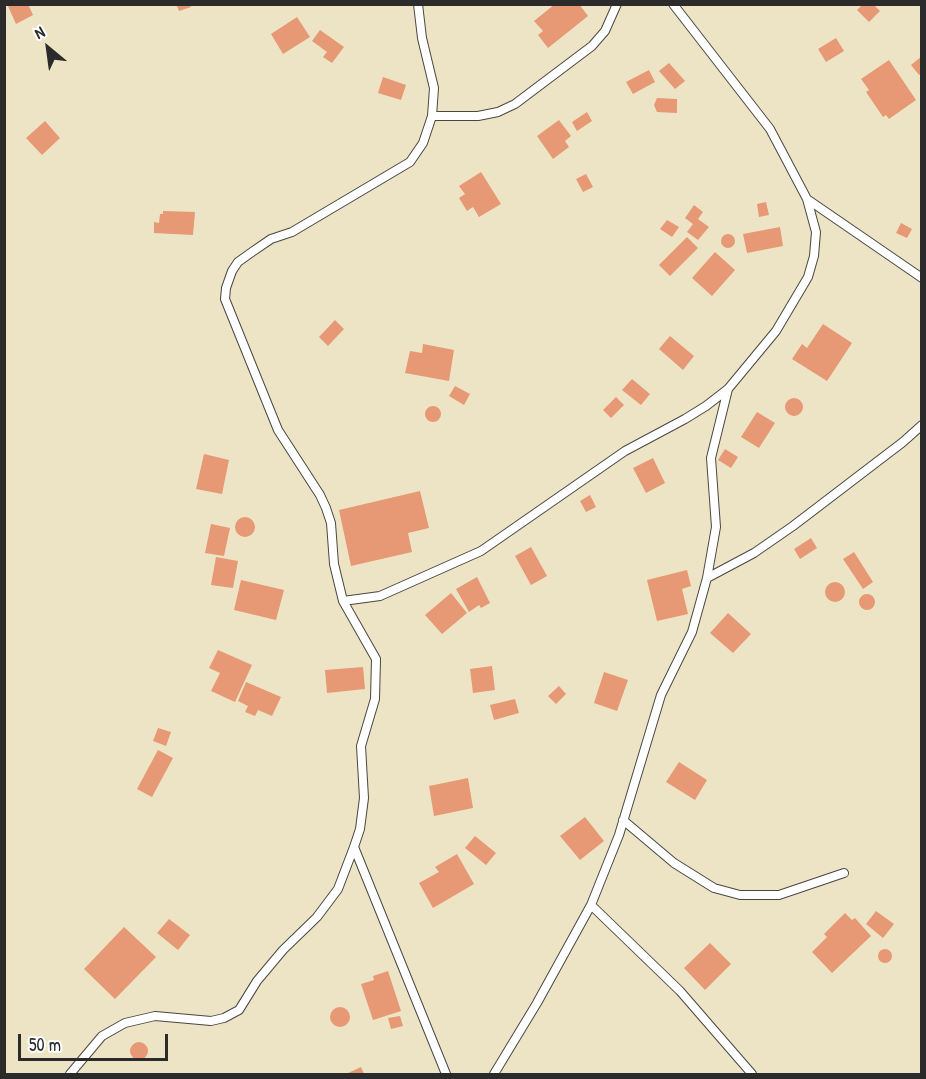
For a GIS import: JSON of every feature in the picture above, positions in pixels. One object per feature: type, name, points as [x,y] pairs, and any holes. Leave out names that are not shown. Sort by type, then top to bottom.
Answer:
[{"type":"lane","points":[[70,1074],[102,1036],[125,1023],[155,1016],[212,1021],[239,1010],[257,981],[317,917],[338,889],[360,830],[364,798],[361,746],[375,699],[376,659],[343,601],[334,564],[331,523],[326,508],[278,430],[225,299],[226,288],[238,262],[271,239],[292,232],[410,162],[423,143],[432,116],[434,88],[420,28],[418,4]]},
{"type":"lane","points":[[432,116],[478,116],[498,112],[515,104],[592,46],[605,31],[617,4]]},
{"type":"lane","points":[[343,601],[380,596],[481,551],[625,451],[685,419],[728,389],[776,331],[808,277],[814,256],[816,232],[807,199],[770,129],[673,4]]},
{"type":"lane","points":[[807,199],[921,278]]},
{"type":"lane","points":[[494,1074],[537,1003],[591,905],[619,835],[661,695],[692,632],[707,578],[716,527],[711,458],[728,389]]},
{"type":"lane","points":[[707,578],[754,553],[793,526],[903,442],[921,425]]},
{"type":"lane","points":[[623,820],[674,863],[714,888],[740,895],[779,895],[844,873]]},
{"type":"lane","points":[[354,848],[446,1074]]},
{"type":"lane","points":[[591,905],[680,991],[752,1074]]},
{"type":"building","points":[[7,4],[28,4],[33,15],[16,24]]},
{"type":"building","points":[[176,4],[190,4],[191,7],[179,11]]},
{"type":"building","points":[[555,4],[579,4],[588,16],[548,48],[538,35],[543,31],[534,21]]},
{"type":"building","points":[[863,4],[873,4],[880,11],[869,22],[857,10]]},
{"type":"building","points":[[297,17],[310,37],[283,54],[271,34]]},
{"type":"building","points":[[320,30],[344,47],[332,63],[323,57],[327,52],[312,41]]},
{"type":"building","points":[[836,38],[844,51],[826,62],[818,49]]},
{"type":"building","points":[[922,56],[922,73],[919,75],[911,65]]},
{"type":"building","points":[[889,60],[916,100],[889,119],[886,115],[883,117],[866,92],[869,90],[861,79]]},
{"type":"building","points":[[669,63],[685,81],[675,89],[659,71]]},
{"type":"building","points":[[649,70],[655,82],[633,94],[626,82]]},
{"type":"building","points":[[383,77],[406,85],[401,100],[378,93]]},
{"type":"building","points":[[657,98],[677,99],[677,113],[657,112],[654,105]]},
{"type":"building","points":[[587,112],[592,121],[577,131],[572,122]]},
{"type":"building","points":[[559,120],[571,136],[565,141],[569,147],[553,159],[537,136]]},
{"type":"building","points":[[45,121],[60,138],[42,155],[26,138]]},
{"type":"building","points":[[481,172],[501,204],[479,217],[473,207],[467,211],[459,198],[465,194],[459,186]]},
{"type":"building","points":[[586,174],[593,187],[583,192],[576,179]]},
{"type":"building","points":[[766,202],[769,215],[759,217],[757,204]]},
{"type":"building","points":[[694,205],[703,212],[698,219],[709,227],[698,240],[687,232],[693,224],[685,218]]},
{"type":"building","points":[[163,211],[195,212],[193,235],[154,233],[154,222],[159,223],[160,214],[163,214]]},
{"type":"building","points":[[667,220],[679,227],[672,237],[660,229]]},
{"type":"building","points":[[901,223],[912,229],[907,238],[896,233]]},
{"type":"building","points":[[780,227],[783,246],[747,253],[743,234]]},
{"type":"building","points":[[725,234],[731,234],[735,241],[731,248],[725,248],[721,244],[721,238]]},
{"type":"building","points":[[687,237],[698,248],[670,276],[659,265]]},
{"type":"building","points":[[715,252],[735,270],[712,296],[692,278]]},
{"type":"building","points":[[335,320],[344,329],[328,346],[319,337]]},
{"type":"building","points":[[823,324],[852,343],[827,381],[792,359],[802,344],[807,348]]},
{"type":"building","points":[[670,336],[694,356],[683,370],[659,349]]},
{"type":"building","points":[[423,344],[454,350],[449,381],[405,373],[410,351],[422,353]]},
{"type":"building","points":[[632,379],[650,394],[641,405],[622,390]]},
{"type":"building","points":[[455,386],[470,394],[464,405],[449,396]]},
{"type":"building","points":[[616,397],[624,405],[611,418],[603,410]]},
{"type":"building","points":[[794,398],[800,401],[803,407],[800,413],[794,416],[788,413],[785,407],[788,401]]},
{"type":"building","points":[[433,406],[441,414],[433,422],[425,414]]},
{"type":"building","points":[[757,412],[775,423],[759,448],[741,437]]},
{"type":"building","points":[[725,449],[738,457],[731,468],[718,460]]},
{"type":"building","points":[[204,454],[229,460],[222,494],[196,489]]},
{"type":"building","points":[[653,458],[665,483],[646,493],[633,468]]},
{"type":"building","points":[[420,491],[429,528],[408,533],[412,552],[351,566],[339,510]]},
{"type":"building","points":[[590,495],[596,507],[586,512],[580,501]]},
{"type":"building","points":[[245,517],[252,520],[255,527],[252,534],[245,537],[238,534],[235,527],[238,520]]},
{"type":"building","points":[[211,524],[230,528],[224,556],[205,553]]},
{"type":"building","points":[[811,538],[817,548],[800,559],[794,549]]},
{"type":"building","points":[[531,547],[547,576],[531,585],[515,556]]},
{"type":"building","points":[[854,552],[873,582],[863,589],[843,559]]},
{"type":"building","points":[[216,557],[238,561],[233,588],[211,585]]},
{"type":"building","points":[[687,570],[691,586],[682,589],[688,614],[657,621],[647,580]]},
{"type":"building","points":[[477,577],[490,603],[481,608],[479,605],[469,612],[456,589]]},
{"type":"building","points":[[241,580],[284,590],[276,620],[234,610]]},
{"type":"building","points":[[835,582],[842,585],[845,592],[842,599],[835,602],[828,599],[825,592],[828,585]]},
{"type":"building","points":[[451,593],[467,613],[442,634],[425,615]]},
{"type":"building","points":[[864,594],[870,594],[875,602],[873,608],[864,610],[859,605],[859,599]]},
{"type":"building","points":[[728,613],[751,634],[733,653],[710,633]]},
{"type":"building","points":[[218,650],[252,665],[235,702],[211,691],[220,673],[209,668]]},
{"type":"building","points":[[492,666],[495,690],[473,693],[470,669]]},
{"type":"building","points":[[363,667],[365,689],[327,693],[325,670]]},
{"type":"building","points":[[604,672],[628,680],[617,711],[594,703]]},
{"type":"building","points":[[246,682],[281,697],[272,716],[258,710],[255,716],[245,712],[248,706],[238,701]]},
{"type":"building","points":[[559,686],[566,694],[556,704],[548,696]]},
{"type":"building","points":[[515,699],[519,713],[494,720],[490,705]]},
{"type":"building","points":[[158,728],[171,732],[166,746],[153,741]]},
{"type":"building","points":[[158,750],[173,758],[152,797],[137,789]]},
{"type":"building","points":[[679,762],[707,780],[695,800],[666,782]]},
{"type":"building","points":[[468,778],[473,808],[434,816],[429,786]]},
{"type":"building","points":[[585,817],[604,841],[580,860],[560,836]]},
{"type":"building","points":[[475,836],[496,853],[486,865],[465,848]]},
{"type":"building","points":[[457,854],[474,884],[433,908],[419,883],[439,872],[435,867]]},
{"type":"building","points":[[876,911],[894,924],[883,938],[866,924]]},
{"type":"building","points":[[845,913],[852,920],[855,918],[871,936],[832,973],[812,952],[827,937],[824,934]]},
{"type":"building","points":[[169,919],[190,935],[178,950],[157,933]]},
{"type":"building","points":[[124,927],[156,957],[115,999],[84,969]]},
{"type":"building","points":[[710,943],[731,964],[705,990],[684,968]]},
{"type":"building","points":[[882,949],[888,949],[892,956],[888,963],[882,963],[878,959],[878,953]]},
{"type":"building","points":[[388,971],[401,1011],[373,1020],[361,984],[374,980],[373,976]]},
{"type":"building","points":[[340,1007],[347,1010],[350,1017],[347,1024],[340,1027],[333,1024],[330,1017],[333,1010]]},
{"type":"building","points":[[400,1016],[403,1026],[391,1029],[388,1018]]},
{"type":"building","points":[[139,1042],[145,1045],[148,1051],[145,1057],[139,1060],[133,1057],[130,1051],[133,1045]]},
{"type":"building","points":[[361,1067],[364,1074],[346,1074]]}]
